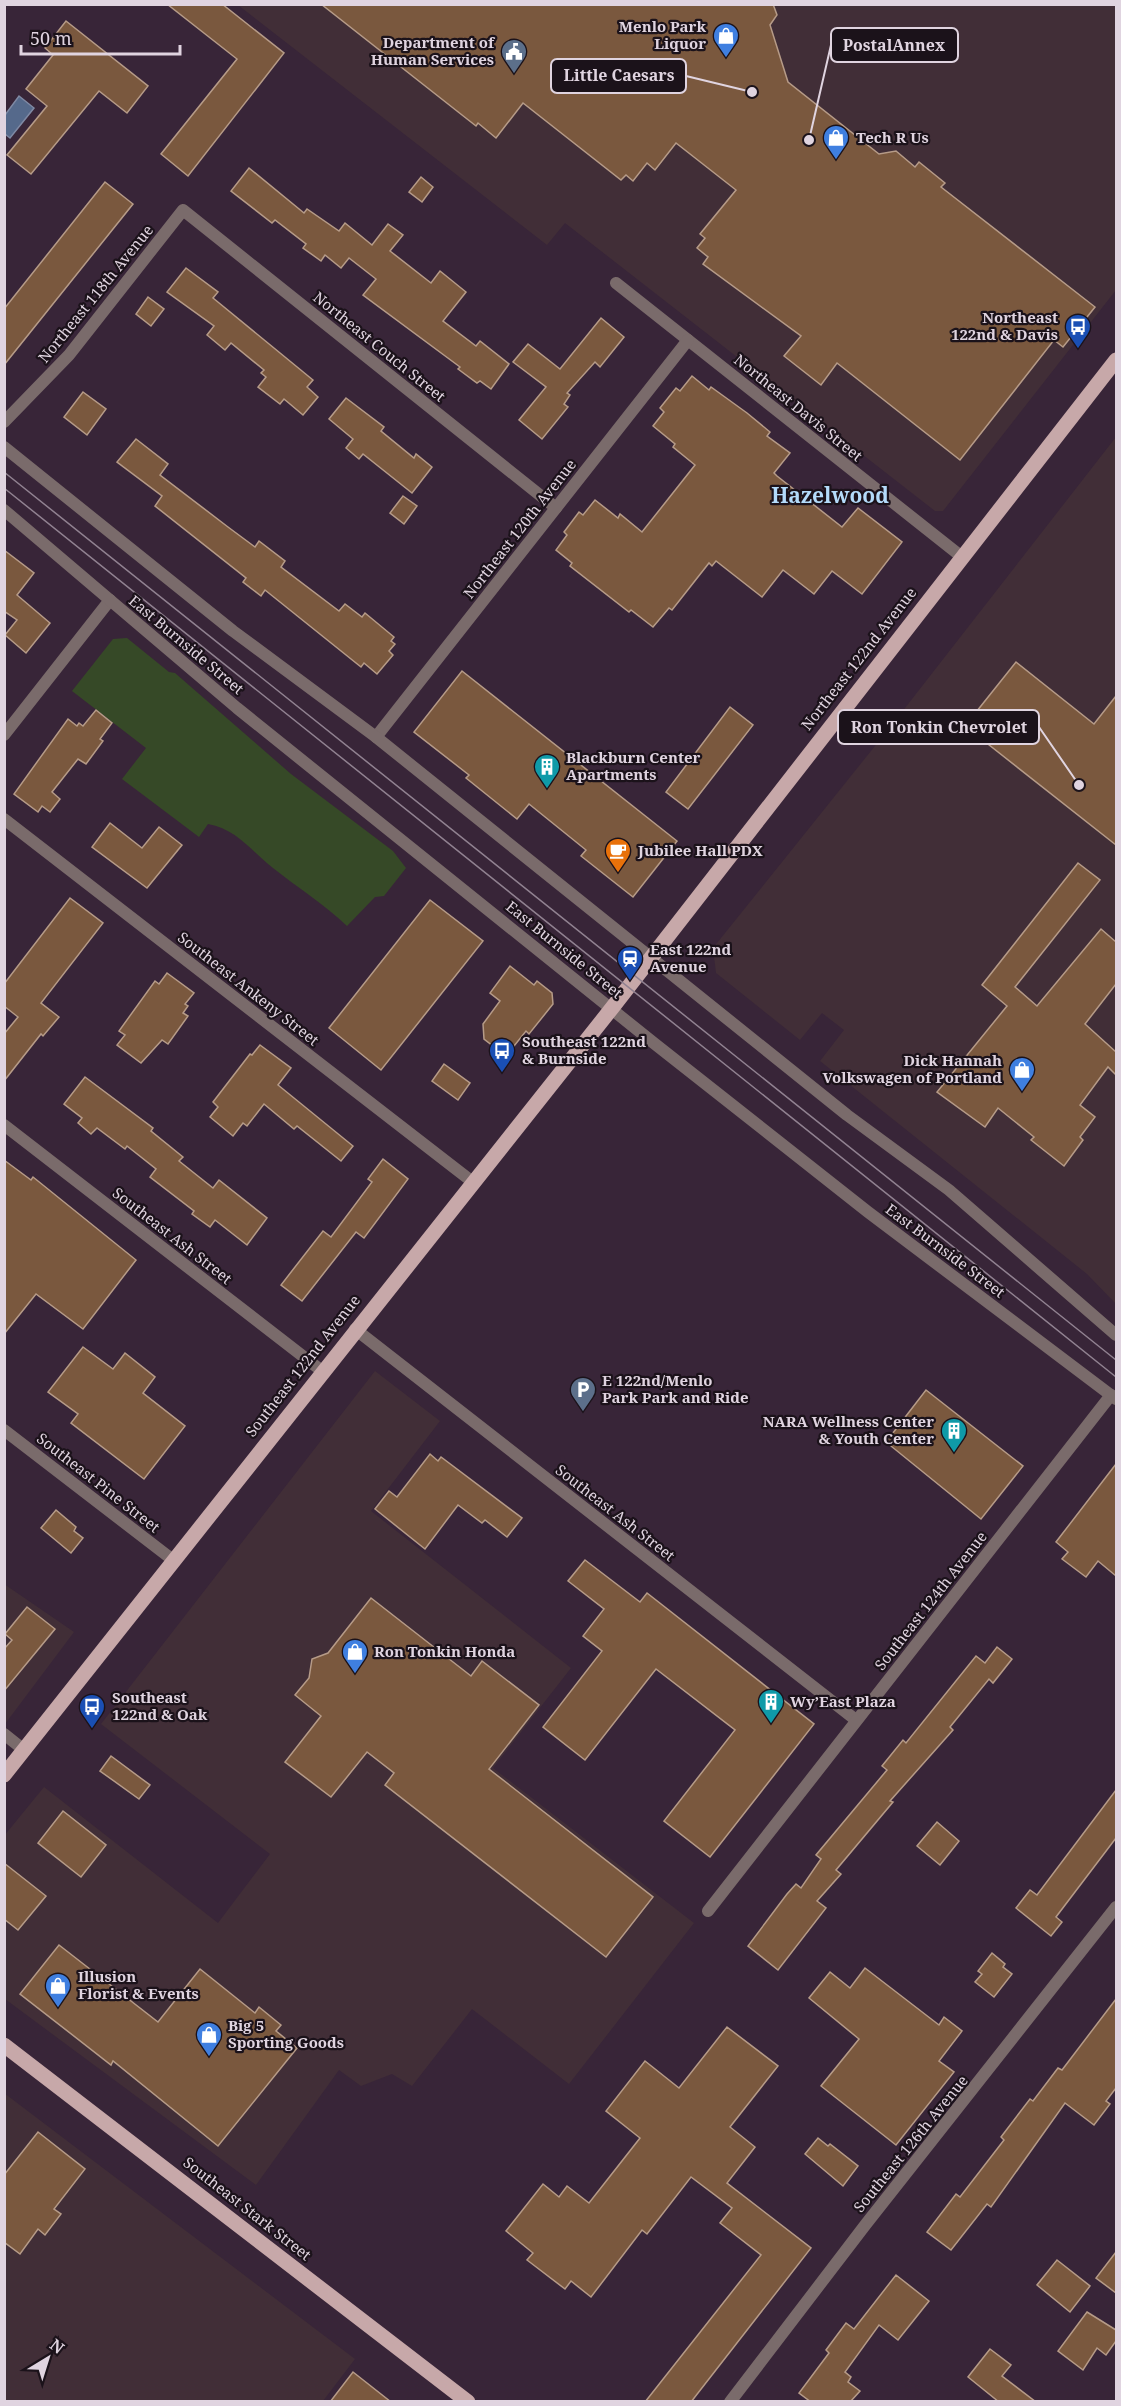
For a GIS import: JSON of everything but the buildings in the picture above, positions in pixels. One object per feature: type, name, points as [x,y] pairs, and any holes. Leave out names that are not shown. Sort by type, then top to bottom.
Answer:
[{"type":"main road","name":"Northeast 122nd Avenue","points":[[632,982],[1116,360]]},
{"type":"main road","name":"Southeast 122nd Avenue","points":[[4,1775],[632,982]]},
{"type":"main road","name":"Southeast Stark Street","points":[[4,2045],[468,2402]]},
{"type":"street","name":"Northeast 118th Avenue","points":[[4,422],[69,355],[183,210]]},
{"type":"street","name":"Northeast Couch Street","points":[[183,210],[556,508]]},
{"type":"street","name":"Northeast Davis Street","points":[[616,283],[962,557]]},
{"type":"street","name":"Northeast 120th Avenue","points":[[376,737],[688,340]]},
{"type":"street","points":[[4,447],[233,631],[376,737],[847,1115],[958,1197],[1116,1335]]},
{"type":"street","name":"East Burnside Street","points":[[4,510],[272,737],[868,1212],[1114,1397]]},
{"type":"street","points":[[4,735],[110,600]]},
{"type":"street","name":"Southeast Ankeny Street","points":[[4,819],[474,1184]]},
{"type":"street","name":"Southeast Ash Street","points":[[4,1125],[322,1371]]},
{"type":"street","name":"Southeast Ash Street","points":[[356,1329],[856,1720]]},
{"type":"street","name":"Southeast 124th Avenue","points":[[708,1911],[856,1720],[1114,1397]]},
{"type":"street","name":"Southeast Pine Street","points":[[4,1430],[173,1560]]},
{"type":"street","points":[[4,1734],[24,1750]]},
{"type":"street","name":"Southeast 126th Avenue","points":[[730,2402],[866,2224],[1116,1906]]},
{"type":"shaded area","points":[[238,5],[1116,5],[1116,290],[943,511],[935,511],[565,223],[547,245]]},
{"type":"shaded area","points":[[1116,437],[1116,1304],[1087,1274],[820,1061],[844,1030],[822,1013],[800,1040],[716,973],[713,948],[891,726]]},
{"type":"shaded area","points":[[375,1371],[440,1421],[371,1511],[571,1668],[493,1768],[694,1923],[569,2084],[472,2009],[412,2086],[392,2074],[361,2086],[339,2070],[256,2185],[5,1999],[4,1836],[44,1787],[218,1923],[270,1854],[101,1724]]},
{"type":"shaded area","points":[[4,1584],[74,1632],[5,1724],[4,1724]]},
{"type":"shaded area","points":[[4,2093],[355,2359],[323,2401],[5,2401]]},
{"type":"green space","points":[[127,638],[169,672],[175,673],[291,774],[393,851],[406,868],[384,896],[375,897],[347,926],[236,836],[208,824],[199,837],[122,779],[146,748],[72,691],[113,639]]},
{"type":"water","points":[[19,96],[34,108],[10,138],[5,134],[5,115]]},
{"type":"tram line","points":[[4,472],[1116,1360]]},
{"type":"tram line","points":[[4,488],[1116,1377]]},
{"type":"place","name":"Menlo Park Liquor","points":[[726,59]]},
{"type":"place","name":"Department of Human Services","points":[[514,75]]},
{"type":"place","name":"Little Caesars","points":[[752,92]]},
{"type":"place","name":"PostalAnnex","points":[[809,140]]},
{"type":"place","name":"Tech R Us","points":[[836,161]]},
{"type":"place","name":"Northeast 122nd & Davis","points":[[1078,350]]},
{"type":"place","name":"Ron Tonkin Chevrolet","points":[[1079,785]]},
{"type":"place","name":"Blackburn Center Apartments","points":[[547,790]]},
{"type":"place","name":"Jubilee Hall PDX","points":[[618,874]]},
{"type":"place","name":"East 122nd Avenue","points":[[630,982]]},
{"type":"place","name":"Southeast 122nd & Burnside","points":[[502,1074]]},
{"type":"place","name":"Dick Hannah Volkswagen of Portland","points":[[1022,1093]]},
{"type":"place","name":"E 122nd/Menlo Park Park and Ride","points":[[583,1413]]},
{"type":"place","name":"NARA Wellness Center & Youth Center","points":[[954,1454]]},
{"type":"place","name":"Ron Tonkin Honda","points":[[355,1675]]},
{"type":"place","name":"Wy’East Plaza","points":[[771,1725]]},
{"type":"place","name":"Southeast 122nd & Oak","points":[[92,1730]]},
{"type":"place","name":"Illusion Florist & Events","points":[[58,2009]]},
{"type":"place","name":"Big 5 Sporting Goods","points":[[209,2058]]},
{"type":"district","name":"Hazelwood","points":[[830,496]]}]
